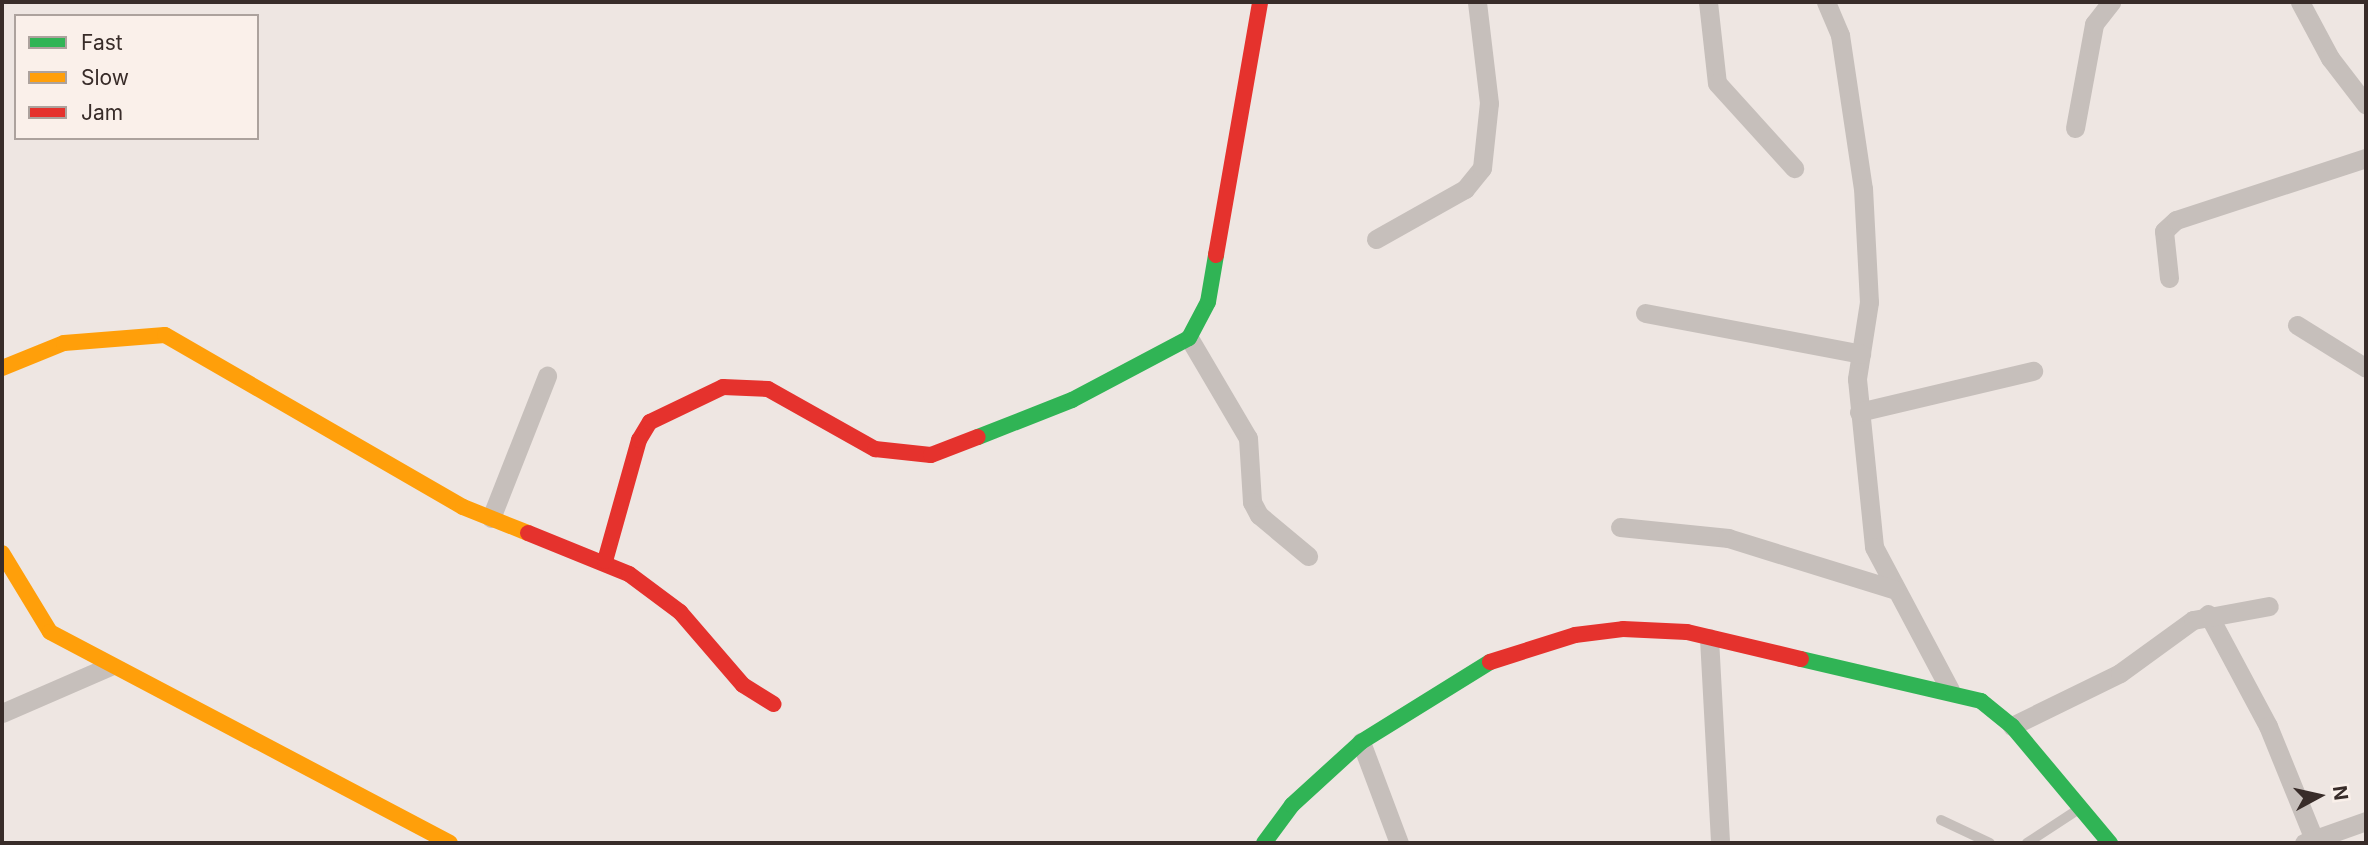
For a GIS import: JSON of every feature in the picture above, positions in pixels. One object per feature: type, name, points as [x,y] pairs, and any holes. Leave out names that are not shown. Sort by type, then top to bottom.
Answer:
[{"type":"street","points":[[605,561],[650,422],[723,387],[768,389],[875,449],[931,455],[1072,400],[1189,338],[1209,302],[1259,2]]},
{"type":"street","points":[[1376,239],[1465,189],[1482,168],[1489,103],[1477,2]]},
{"type":"street","points":[[1708,2],[1717,83],[1794,168]]},
{"type":"street","points":[[1826,2],[1840,36],[1863,188],[1869,302],[1861,354],[1859,412],[1874,547],[1893,589],[1951,690]]},
{"type":"street","points":[[2075,128],[2094,24],[2111,2]]},
{"type":"street","points":[[2300,2],[2330,58],[2366,105]]},
{"type":"street","points":[[2169,278],[2164,230],[2176,220],[2366,158]]},
{"type":"street","points":[[1645,313],[1861,354]]},
{"type":"street","points":[[2297,325],[2366,368]]},
{"type":"street","points":[[2,368],[64,343],[145,332],[166,335],[491,518],[605,561],[680,612],[743,685],[774,704]]},
{"type":"street","points":[[1189,338],[1248,438],[1259,515],[1308,556]]},
{"type":"street","points":[[1859,412],[2033,371]]},
{"type":"street","points":[[491,518],[547,376]]},
{"type":"street","points":[[1620,527],[1728,538],[1893,589]]},
{"type":"street","points":[[2,553],[50,632],[450,843]]},
{"type":"street","points":[[2012,726],[2120,673],[2208,614],[2269,606]]},
{"type":"street","points":[[2208,614],[2268,726],[2308,840],[2366,821]]},
{"type":"street","points":[[1264,843],[1292,806],[1361,741],[1498,657],[1575,635],[1623,629],[1709,638],[1951,690],[1981,701],[2012,726],[2109,843]]},
{"type":"street","points":[[1709,638],[1720,843]]},
{"type":"street","points":[[2,713],[110,666]]},
{"type":"street","points":[[1361,741],[1399,843]]},
{"type":"lane","points":[[2027,843],[2081,808]]},
{"type":"lane","points":[[1941,820],[1990,843]]},
{"type":"traffic: fast","points":[[978,437],[1072,400],[1189,338],[1208,302],[1216,255]]},
{"type":"traffic: fast","points":[[1801,659],[1981,701],[2012,726],[2110,843]]},
{"type":"traffic: fast","points":[[1264,843],[1292,805],[1361,742],[1490,662]]},
{"type":"traffic: slow","points":[[2,368],[64,343],[165,335],[463,507],[528,533]]},
{"type":"traffic: slow","points":[[2,553],[50,632],[450,843]]},
{"type":"traffic: jam","points":[[1216,255],[1260,2]]},
{"type":"traffic: jam","points":[[605,561],[639,440],[650,422],[723,387],[768,389],[875,449],[931,455],[978,437]]},
{"type":"traffic: jam","points":[[528,533],[629,574],[680,612],[743,685],[774,704]]},
{"type":"traffic: jam","points":[[1490,662],[1575,635],[1623,629],[1687,632],[1801,659]]}]
